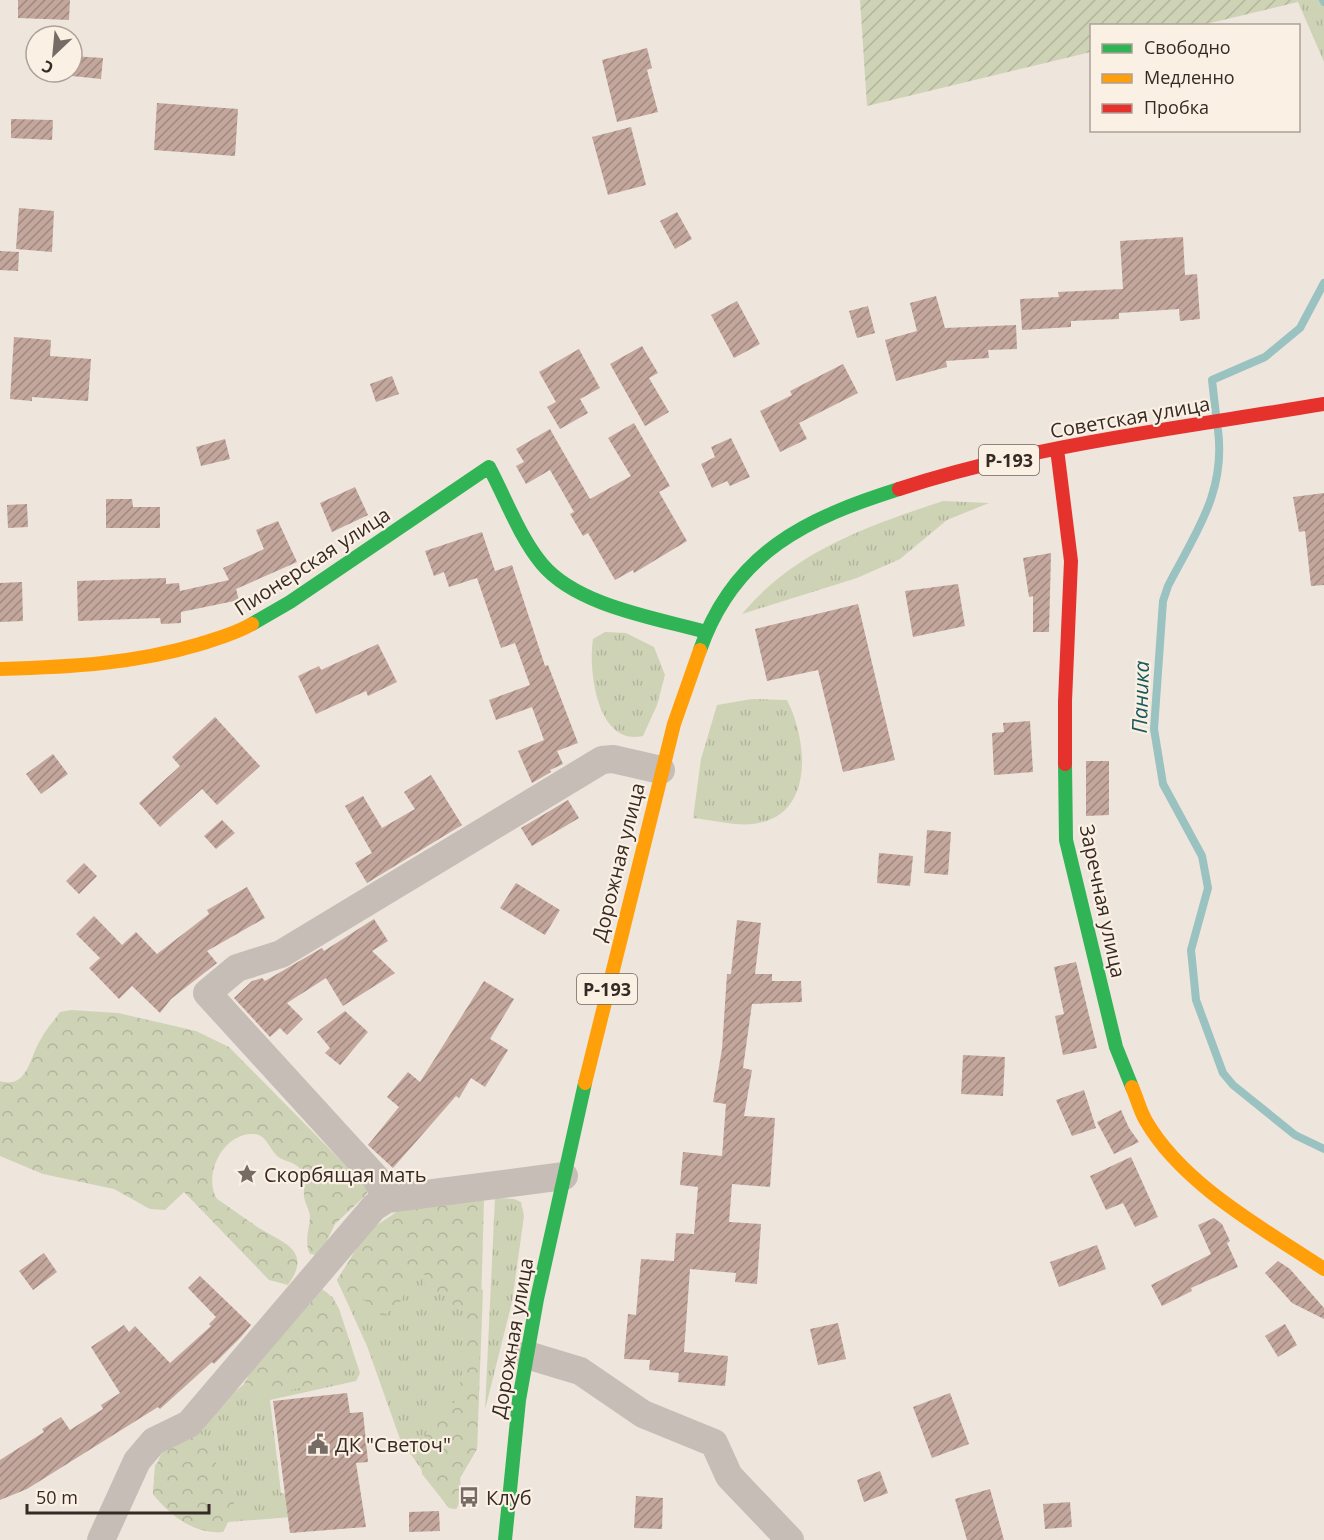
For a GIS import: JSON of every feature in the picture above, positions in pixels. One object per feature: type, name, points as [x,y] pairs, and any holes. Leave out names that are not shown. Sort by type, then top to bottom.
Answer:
[{"type":"street","name":"Советская улица","points":[[842,507],[944,474],[1057,449],[1324,404]]},
{"type":"street","name":"Заречная улица","points":[[1057,449],[1071,561],[1065,701],[1066,840],[1116,1047],[1146,1121],[1174,1156],[1210,1193],[1324,1269]]},
{"type":"street","name":"Пионерская улица","points":[[0,669],[84,666],[160,656],[238,632],[290,602],[489,467],[543,565],[570,588],[593,598],[706,632]]},
{"type":"street","name":"Дорожная улица","points":[[505,1540],[519,1400],[564,1176],[661,770],[689,676],[706,632],[727,593],[757,559],[798,529],[842,507]]},
{"type":"street","points":[[387,1198],[375,1177],[207,993],[237,968],[281,954],[602,760],[613,759],[661,770]]},
{"type":"street","points":[[101,1540],[136,1461],[154,1441],[189,1424],[374,1207],[387,1198],[564,1176]]},
{"type":"street","points":[[527,1354],[580,1371],[643,1414],[714,1443],[729,1476],[790,1540]]},
{"type":"green space","points":[[860,0],[1296,0],[1298,2],[1206,24],[1090,24],[1090,52],[867,106]]},
{"type":"green space","points":[[1296,0],[1324,0],[1324,62],[1298,2]]},
{"type":"green space","points":[[943,501],[989,503],[947,520],[900,559],[857,578],[742,614],[762,592],[809,557],[860,531]]},
{"type":"green space","points":[[605,632],[626,633],[654,647],[665,675],[657,705],[643,736],[627,736],[615,730],[599,703],[592,669],[593,639]]},
{"type":"green space","points":[[752,699],[787,700],[794,717],[802,755],[797,792],[787,807],[773,818],[753,824],[731,824],[693,818],[701,759],[717,705]]},
{"type":"green space","points":[[71,1010],[118,1013],[196,1031],[229,1047],[367,1187],[367,1194],[335,1224],[322,1251],[316,1255],[310,1254],[307,1240],[310,1215],[304,1198],[305,1178],[301,1169],[280,1158],[258,1135],[243,1135],[225,1147],[214,1167],[212,1178],[217,1199],[292,1249],[297,1263],[295,1273],[288,1285],[269,1280],[184,1192],[165,1210],[150,1209],[114,1189],[43,1174],[0,1156],[0,1081],[9,1082],[22,1076],[48,1028],[60,1012]]},
{"type":"green space","points":[[495,1198],[514,1199],[521,1202],[524,1216],[512,1302],[485,1410]]},
{"type":"green space","points":[[484,1200],[477,1449],[460,1478],[461,1500],[456,1509],[449,1508],[422,1474],[420,1450],[435,1409],[439,1404],[455,1403],[464,1357],[465,1309],[453,1305],[450,1292],[442,1294],[424,1285],[425,1275],[417,1272],[412,1275],[401,1301],[383,1316],[368,1308],[367,1303],[356,1290],[351,1294],[343,1292],[337,1280],[368,1231],[398,1211]]},
{"type":"green space","points":[[368,1231],[483,1290],[477,1449],[460,1478],[461,1500],[456,1509],[449,1508],[400,1439],[367,1346],[337,1280]]},
{"type":"green space","points":[[322,1289],[335,1301],[349,1339],[351,1350],[347,1362],[338,1372],[310,1385],[278,1392],[252,1394],[244,1384],[251,1372]]},
{"type":"green space","points":[[332,1296],[339,1309],[360,1373],[356,1381],[270,1400],[281,1493],[303,1493],[305,1516],[228,1522],[223,1532],[212,1532],[193,1527],[175,1516],[153,1494],[155,1465],[190,1429],[244,1384],[251,1372]]},
{"type":"green space","points":[[190,1429],[207,1437],[217,1466],[234,1502],[234,1509],[223,1532],[212,1532],[193,1527],[167,1510],[153,1494],[156,1471],[161,1456],[171,1443]]},
{"type":"building","points":[[18,0],[70,0],[69,20],[18,18]]},
{"type":"building","points":[[647,48],[652,68],[647,70],[658,112],[617,122],[602,60]]},
{"type":"building","points":[[84,57],[103,58],[101,79],[84,77]]},
{"type":"building","points":[[157,103],[238,109],[235,156],[154,150]]},
{"type":"building","points":[[11,119],[53,120],[52,140],[11,138]]},
{"type":"building","points":[[631,127],[646,185],[608,195],[592,137]]},
{"type":"building","points":[[19,208],[54,211],[52,252],[16,249]]},
{"type":"building","points":[[677,212],[692,239],[675,249],[660,221]]},
{"type":"building","points":[[1183,237],[1185,275],[1197,274],[1200,319],[1180,321],[1179,309],[1119,313],[1119,319],[1071,321],[1071,327],[1022,330],[1020,299],[1059,297],[1058,292],[1123,289],[1120,241]]},
{"type":"building","points":[[0,251],[19,252],[18,271],[0,270]]},
{"type":"building","points":[[936,296],[945,328],[1016,325],[1017,349],[988,350],[989,358],[946,361],[947,367],[896,381],[885,340],[917,331],[910,303]]},
{"type":"building","points":[[737,301],[760,344],[734,358],[711,315]]},
{"type":"building","points":[[868,306],[875,333],[857,338],[849,311]]},
{"type":"building","points":[[14,337],[51,340],[50,356],[91,359],[88,401],[32,397],[32,401],[10,399]]},
{"type":"building","points":[[642,346],[658,373],[649,378],[669,412],[645,426],[610,364]]},
{"type":"building","points":[[579,349],[600,388],[580,399],[588,413],[560,429],[547,407],[556,402],[539,372]]},
{"type":"building","points":[[843,364],[858,393],[799,423],[807,439],[780,452],[760,411],[792,395],[790,391]]},
{"type":"building","points":[[392,376],[399,394],[376,402],[370,384]]},
{"type":"building","points":[[634,423],[670,486],[659,492],[687,541],[634,573],[633,570],[615,580],[588,533],[583,536],[570,514],[574,512],[550,470],[526,484],[516,466],[524,462],[516,449],[550,429],[590,499],[631,476],[608,438]]},
{"type":"building","points":[[731,438],[750,477],[730,486],[727,481],[712,488],[701,464],[715,457],[711,447]]},
{"type":"building","points":[[225,439],[230,459],[201,466],[196,447]]},
{"type":"building","points":[[355,487],[368,515],[332,532],[320,503]]},
{"type":"building","points":[[1324,493],[1324,585],[1311,586],[1305,531],[1299,532],[1293,497]]},
{"type":"building","points":[[106,499],[132,499],[133,507],[160,507],[160,528],[106,528]]},
{"type":"building","points":[[27,504],[28,527],[8,528],[7,505]]},
{"type":"building","points":[[278,521],[297,562],[236,589],[239,600],[181,612],[181,623],[161,624],[160,618],[78,621],[77,581],[166,578],[166,584],[179,583],[180,591],[229,580],[223,568],[264,549],[256,530]]},
{"type":"building","points":[[482,532],[495,571],[512,565],[545,666],[548,665],[578,743],[557,751],[563,764],[532,783],[518,751],[544,740],[532,707],[496,720],[489,700],[530,685],[515,643],[501,648],[477,578],[449,587],[444,572],[434,576],[425,551]]},
{"type":"building","points":[[1051,553],[1049,632],[1033,632],[1033,596],[1029,597],[1023,558]]},
{"type":"building","points":[[22,582],[23,621],[0,622],[0,583]]},
{"type":"building","points":[[958,584],[965,626],[913,637],[905,591]]},
{"type":"building","points":[[858,604],[895,760],[843,772],[818,670],[767,681],[755,629]]},
{"type":"building","points":[[378,644],[397,682],[368,696],[366,691],[316,714],[298,676],[319,666],[321,670]]},
{"type":"building","points":[[215,717],[260,766],[217,805],[202,789],[160,827],[139,803],[180,766],[172,757]]},
{"type":"building","points":[[1030,721],[1033,772],[994,775],[992,733],[1004,732],[1003,723]]},
{"type":"building","points":[[53,754],[68,774],[41,794],[26,774]]},
{"type":"building","points":[[1086,761],[1109,761],[1109,815],[1086,816]]},
{"type":"building","points":[[431,775],[462,825],[367,883],[355,863],[372,853],[345,806],[363,796],[382,828],[415,809],[404,792]]},
{"type":"building","points":[[568,800],[579,818],[532,846],[521,828]]},
{"type":"building","points":[[222,820],[235,833],[216,849],[204,836]]},
{"type":"building","points":[[927,830],[951,832],[948,875],[924,873]]},
{"type":"building","points":[[879,853],[913,856],[910,886],[877,883]]},
{"type":"building","points":[[84,863],[97,876],[79,894],[66,881]]},
{"type":"building","points":[[516,883],[560,910],[545,935],[500,908]]},
{"type":"building","points":[[247,887],[265,918],[207,951],[217,963],[171,999],[160,1013],[132,986],[119,999],[89,968],[100,958],[76,934],[94,916],[122,945],[136,932],[157,954],[209,914],[207,910]]},
{"type":"building","points":[[374,919],[388,941],[372,951],[395,973],[343,1006],[326,978],[287,1003],[303,1019],[287,1035],[280,1028],[270,1037],[234,998],[252,981],[262,978],[265,981],[322,948],[324,951]]},
{"type":"building","points":[[737,920],[761,923],[755,974],[772,974],[772,981],[801,981],[802,1002],[752,1004],[743,1068],[752,1070],[744,1116],[775,1118],[770,1187],[732,1184],[729,1222],[761,1224],[757,1284],[735,1282],[736,1273],[690,1269],[684,1352],[728,1356],[725,1386],[678,1382],[679,1373],[649,1370],[650,1360],[624,1359],[628,1314],[636,1315],[641,1259],[674,1261],[676,1233],[694,1234],[698,1187],[680,1185],[683,1152],[722,1156],[726,1104],[713,1102],[722,1049],[727,974],[731,974]]},
{"type":"building","points":[[1076,962],[1097,1048],[1063,1055],[1055,1016],[1064,1014],[1054,967]]},
{"type":"building","points":[[484,981],[514,999],[490,1039],[508,1050],[485,1087],[471,1078],[459,1098],[456,1096],[393,1168],[368,1145],[399,1107],[387,1097],[408,1072],[420,1082]]},
{"type":"building","points":[[345,1011],[368,1032],[340,1065],[325,1053],[330,1048],[317,1032]]},
{"type":"building","points":[[963,1055],[1005,1057],[1003,1096],[961,1094]]},
{"type":"building","points":[[1084,1090],[1096,1128],[1072,1136],[1056,1100]]},
{"type":"building","points":[[1121,1110],[1129,1128],[1139,1142],[1114,1154],[1097,1122]]},
{"type":"building","points":[[1131,1157],[1158,1217],[1135,1227],[1123,1203],[1106,1210],[1090,1176]]},
{"type":"building","points":[[1214,1218],[1222,1224],[1230,1241],[1227,1243],[1238,1267],[1191,1288],[1192,1291],[1162,1306],[1151,1285],[1211,1254],[1198,1225]]},
{"type":"building","points":[[1097,1245],[1106,1269],[1059,1287],[1050,1262]]},
{"type":"building","points":[[44,1253],[57,1272],[33,1290],[19,1271]]},
{"type":"building","points":[[1278,1261],[1290,1269],[1324,1308],[1324,1319],[1292,1303],[1265,1273]]},
{"type":"building","points":[[200,1276],[251,1325],[241,1337],[214,1364],[212,1362],[160,1409],[158,1407],[27,1489],[0,1500],[0,1460],[44,1432],[42,1429],[61,1417],[70,1430],[103,1409],[101,1405],[120,1393],[91,1347],[124,1325],[129,1332],[135,1326],[170,1363],[211,1326],[209,1324],[216,1317],[188,1288]]},
{"type":"building","points":[[838,1323],[846,1359],[818,1365],[810,1329]]},
{"type":"building","points":[[1285,1324],[1297,1345],[1278,1357],[1265,1336]]},
{"type":"building","points":[[347,1393],[350,1413],[363,1412],[368,1462],[356,1463],[366,1527],[290,1533],[273,1401]]},
{"type":"building","points":[[950,1393],[969,1444],[932,1458],[913,1407]]},
{"type":"building","points":[[880,1471],[888,1493],[864,1502],[857,1480]]},
{"type":"building","points":[[990,1489],[1004,1540],[967,1540],[955,1499]]},
{"type":"building","points":[[636,1496],[663,1498],[662,1529],[634,1528]]},
{"type":"building","points":[[1070,1502],[1072,1527],[1045,1529],[1043,1504]]},
{"type":"building","points":[[439,1511],[440,1531],[409,1532],[409,1512]]},
{"type":"waterway","name":"Паника","points":[[1216,415],[1212,380],[1265,357],[1300,328],[1324,283]]},
{"type":"waterway","name":"Паника","points":[[1218,430],[1219,453],[1213,493],[1198,530],[1168,586],[1163,601],[1154,729],[1163,784],[1202,856],[1208,888],[1191,950],[1196,1000],[1223,1073],[1233,1085],[1295,1135],[1324,1149]]},
{"type":"traffic: fast","points":[[252,624],[290,602],[489,467],[526,542],[542,564],[557,578],[575,590],[618,608],[706,632]]},
{"type":"traffic: fast","points":[[700,650],[715,616],[732,588],[754,564],[778,544],[834,513],[899,489]]},
{"type":"traffic: fast","points":[[1065,764],[1066,840],[1116,1047],[1132,1087]]},
{"type":"traffic: fast","points":[[505,1540],[519,1400],[537,1299],[585,1083]]},
{"type":"traffic: slow","points":[[0,669],[76,665],[150,656],[200,644],[252,624]]},
{"type":"traffic: slow","points":[[585,1083],[674,724],[700,650]]},
{"type":"traffic: slow","points":[[1132,1087],[1146,1121],[1181,1166],[1226,1204],[1324,1269]]},
{"type":"traffic: jam","points":[[899,489],[951,473],[1056,449],[1324,404]]},
{"type":"traffic: jam","points":[[1057,449],[1071,561],[1065,701],[1065,764]]},
{"type":"place","name":"Скорбящая мать","points":[[247,1174]]},
{"type":"place","name":"ДК \"Светоч\"","points":[[318,1444]]},
{"type":"place","name":"Клуб","points":[[469,1497]]}]
